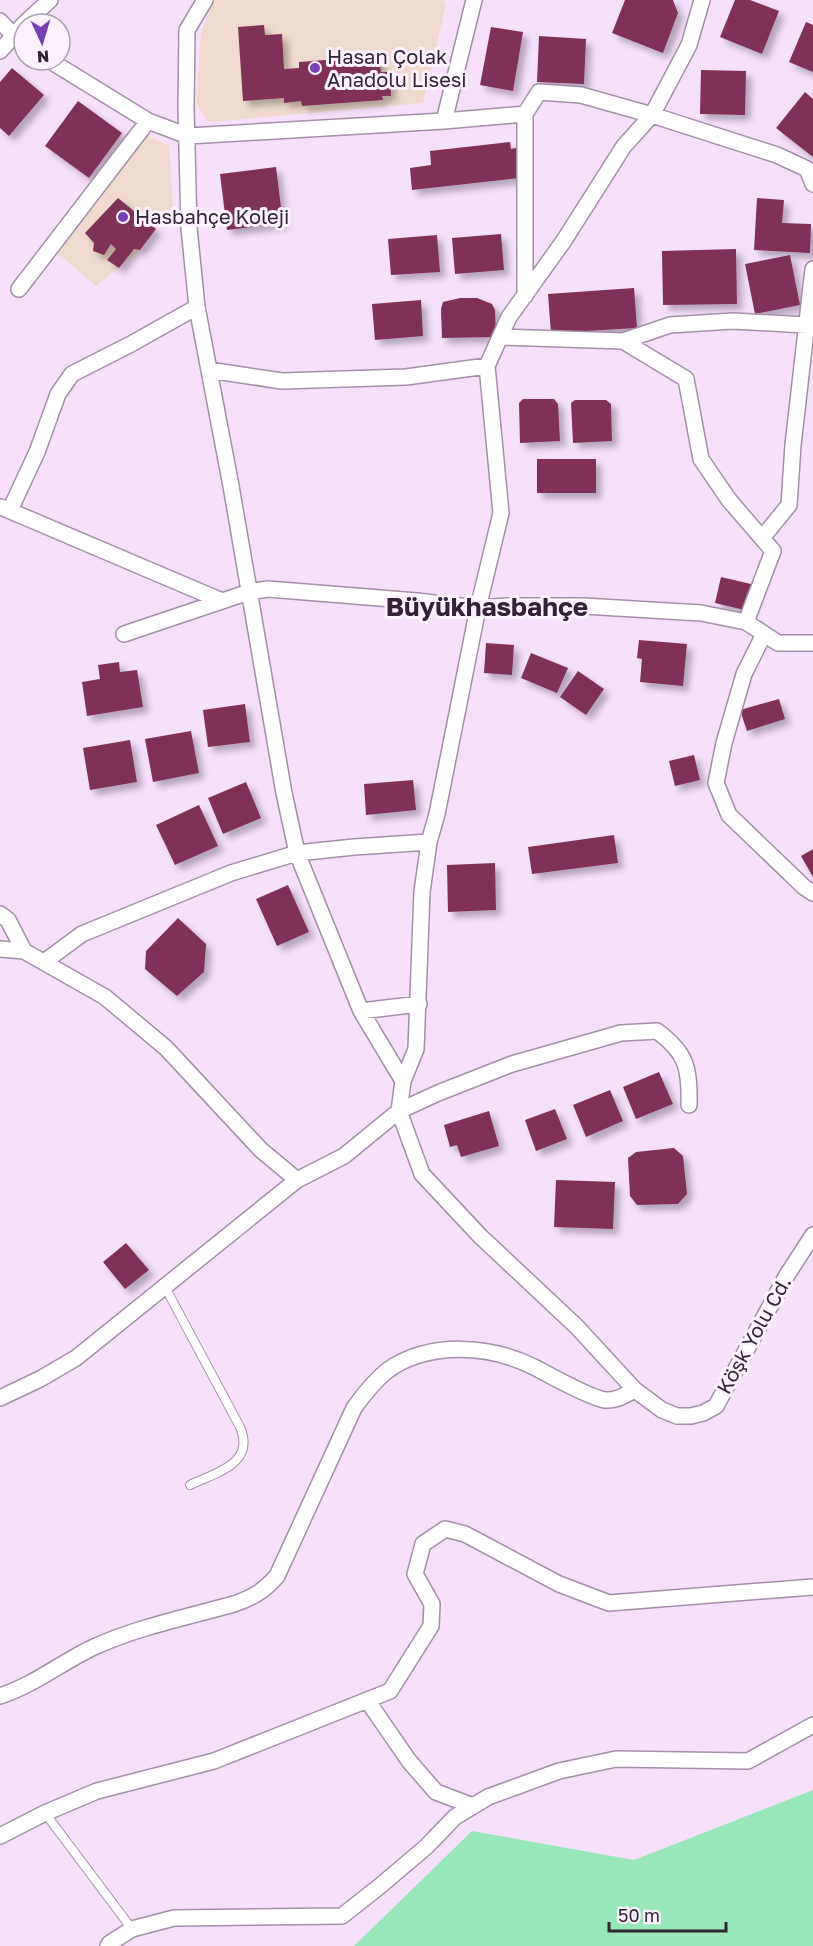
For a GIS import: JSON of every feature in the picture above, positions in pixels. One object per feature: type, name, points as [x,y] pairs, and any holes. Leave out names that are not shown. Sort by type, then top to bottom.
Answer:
[{"type":"street","points":[[39,12],[50,0]]},
{"type":"street","points":[[205,0],[187,30],[189,228],[197,307],[284,793],[297,853],[361,1011],[403,1082]]},
{"type":"street","points":[[444,121],[474,0]]},
{"type":"street","points":[[0,1696],[15,1691],[92,1648],[117,1638],[234,1605],[265,1590],[277,1576],[354,1407],[370,1386],[389,1370],[409,1359],[458,1349],[481,1351],[504,1355],[525,1363],[598,1399],[613,1400],[634,1390],[577,1327],[480,1236],[422,1174],[399,1111],[403,1082],[416,1049],[422,892],[429,842],[437,814],[478,608],[501,513],[487,366],[509,317],[563,242],[624,146],[652,115],[689,45],[702,0]]},
{"type":"street","points":[[0,51],[12,40]]},
{"type":"street","points":[[68,72],[148,121],[188,136],[525,114]]},
{"type":"street","points":[[525,296],[525,114],[539,92],[581,95],[777,155],[807,169],[813,184]]},
{"type":"street","points":[[19,290],[148,121]]},
{"type":"street","points":[[762,538],[789,505],[793,445],[813,269]]},
{"type":"street","points":[[197,307],[72,374],[58,394],[37,452],[5,508],[222,601]]},
{"type":"street","points":[[500,337],[622,341],[670,325],[733,321],[806,325]]},
{"type":"street","points":[[622,341],[686,379],[701,459],[729,500],[773,551],[746,622]]},
{"type":"street","points":[[209,370],[282,381],[406,377],[487,366]]},
{"type":"street","points":[[124,634],[249,592],[268,589],[478,608],[507,606],[645,609],[701,613],[746,622],[777,643],[813,643]]},
{"type":"street","points":[[764,634],[744,674],[724,743],[716,783],[729,815],[813,893]]},
{"type":"street","points":[[44,962],[82,934],[231,873],[297,853],[429,842]]},
{"type":"street","points":[[0,914],[8,920],[24,951]]},
{"type":"street","points":[[0,949],[24,951],[105,997],[166,1048],[261,1150],[297,1180]]},
{"type":"street","points":[[361,1011],[419,1004]]},
{"type":"street","points":[[0,1398],[76,1359],[297,1180],[344,1156],[399,1111],[438,1093],[512,1064],[621,1033],[657,1031],[675,1044],[686,1064],[690,1086],[689,1105]]},
{"type":"street","name":"Köşk Yolu Cd.","points":[[634,1390],[662,1410],[677,1416],[703,1413],[716,1406],[787,1275],[813,1235]]},
{"type":"street","points":[[0,1836],[45,1813],[97,1791],[214,1761],[390,1691],[431,1626],[432,1605],[415,1574],[423,1544],[445,1529],[465,1533],[559,1584],[609,1603],[813,1587]]},
{"type":"street","points":[[367,1700],[410,1761],[436,1791],[473,1806]]},
{"type":"street","points":[[108,1946],[132,1929],[174,1918],[342,1916],[426,1847],[455,1817],[488,1797],[559,1771],[615,1759],[748,1761],[813,1725]]},
{"type":"lane","points":[[165,1287],[240,1427],[244,1440],[242,1452],[235,1463],[190,1485]]},
{"type":"lane","points":[[45,1813],[132,1929]]},
{"type":"shaded area","name":"Hasan Çolak Anadolu Lisesi","points":[[214,0],[443,0],[446,4],[423,103],[209,122],[196,104],[201,33]]},
{"type":"shaded area","name":"Hasbahçe Koleji","points":[[146,134],[169,146],[173,206],[140,250],[96,286],[56,252]]},
{"type":"green space","points":[[813,1790],[813,1946],[354,1946],[472,1831],[634,1860]]},
{"type":"building","points":[[625,0],[673,0],[678,13],[663,53],[612,33]]},
{"type":"building","points":[[735,0],[750,0],[779,11],[762,54],[720,37]]},
{"type":"building","points":[[806,22],[813,25],[813,72],[789,62]]},
{"type":"building","name":"Hasan Çolak Anadolu Lisesi","points":[[264,25],[265,35],[282,34],[284,69],[299,68],[299,62],[379,56],[381,72],[390,72],[391,96],[382,96],[383,100],[302,106],[301,101],[284,103],[284,98],[243,101],[238,27]]},
{"type":"building","points":[[491,27],[523,32],[513,91],[480,85]]},
{"type":"building","points":[[539,36],[586,39],[584,84],[537,82]]},
{"type":"building","points":[[12,68],[12,72],[17,72],[44,95],[9,136],[0,128],[0,82]]},
{"type":"building","points":[[701,70],[746,71],[745,115],[700,114]]},
{"type":"building","points":[[805,92],[813,99],[813,157],[776,128]]},
{"type":"building","points":[[78,101],[122,133],[89,178],[45,146]]},
{"type":"building","points":[[510,142],[511,149],[516,148],[519,178],[412,190],[410,168],[431,165],[430,151]]},
{"type":"building","points":[[276,167],[283,223],[227,230],[220,174]]},
{"type":"building","name":"Hasbahçe Koleji","points":[[118,198],[156,229],[140,250],[134,249],[119,268],[107,260],[116,249],[111,244],[104,255],[93,251],[94,243],[85,233]]},
{"type":"building","points":[[757,198],[784,200],[782,223],[811,224],[810,253],[754,250]]},
{"type":"building","points":[[501,234],[504,270],[455,274],[452,238]]},
{"type":"building","points":[[437,235],[440,272],[391,275],[388,239]]},
{"type":"building","points":[[736,249],[737,304],[663,305],[662,251]]},
{"type":"building","points":[[790,255],[800,305],[755,314],[745,264]]},
{"type":"building","points":[[634,288],[637,328],[551,333],[548,294]]},
{"type":"building","points":[[460,298],[477,298],[492,304],[495,310],[496,337],[442,338],[441,309],[443,302]]},
{"type":"building","points":[[421,300],[423,336],[375,340],[372,304]]},
{"type":"building","points":[[523,399],[554,399],[558,404],[560,441],[520,443],[519,403]]},
{"type":"building","points":[[575,400],[606,400],[611,404],[612,441],[573,443],[571,403]]},
{"type":"building","points":[[537,459],[596,459],[596,493],[537,493]]},
{"type":"building","points":[[721,577],[755,585],[749,611],[715,603]]},
{"type":"building","points":[[639,640],[687,644],[683,686],[640,682],[642,659],[637,658]]},
{"type":"building","points":[[486,643],[514,645],[512,675],[484,673]]},
{"type":"building","points":[[531,653],[568,668],[557,693],[521,678]]},
{"type":"building","points":[[119,662],[120,672],[137,670],[143,707],[87,716],[82,682],[100,679],[98,665]]},
{"type":"building","points":[[578,671],[604,689],[586,715],[560,697]]},
{"type":"building","points":[[779,699],[785,719],[747,731],[740,710]]},
{"type":"building","points":[[245,704],[250,742],[208,747],[203,710]]},
{"type":"building","points":[[191,731],[199,773],[153,782],[145,739]]},
{"type":"building","points":[[130,740],[137,782],[90,790],[83,748]]},
{"type":"building","points":[[694,755],[700,780],[675,786],[669,761]]},
{"type":"building","points":[[413,780],[416,810],[366,815],[364,784]]},
{"type":"building","points":[[246,782],[261,818],[223,834],[208,798]]},
{"type":"building","points":[[199,805],[218,846],[175,865],[156,825]]},
{"type":"building","points":[[614,835],[618,863],[532,874],[528,847]]},
{"type":"building","points":[[813,849],[813,877],[801,856]]},
{"type":"building","points":[[495,863],[496,910],[448,912],[447,865]]},
{"type":"building","points":[[288,885],[309,932],[277,946],[256,899]]},
{"type":"building","points":[[178,918],[206,944],[204,972],[177,996],[145,969],[146,951]]},
{"type":"building","points":[[659,1072],[673,1104],[636,1119],[623,1087]]},
{"type":"building","points":[[610,1090],[623,1121],[586,1137],[573,1105]]},
{"type":"building","points":[[555,1109],[567,1139],[536,1151],[525,1120]]},
{"type":"building","points":[[489,1111],[499,1146],[461,1157],[457,1145],[450,1147],[444,1125]]},
{"type":"building","points":[[674,1148],[683,1156],[687,1194],[678,1204],[637,1205],[630,1196],[628,1158],[636,1152]]},
{"type":"building","points":[[556,1180],[615,1182],[613,1229],[554,1227]]},
{"type":"building","points":[[126,1243],[149,1270],[125,1289],[103,1262]]},
{"type":"place","name":"Hasan Çolak Anadolu Lisesi","points":[[315,68]]},
{"type":"place","name":"Hasbahçe Koleji","points":[[123,217]]},
{"type":"district","name":"Büyükhasbahçe","points":[[487,607]]}]
